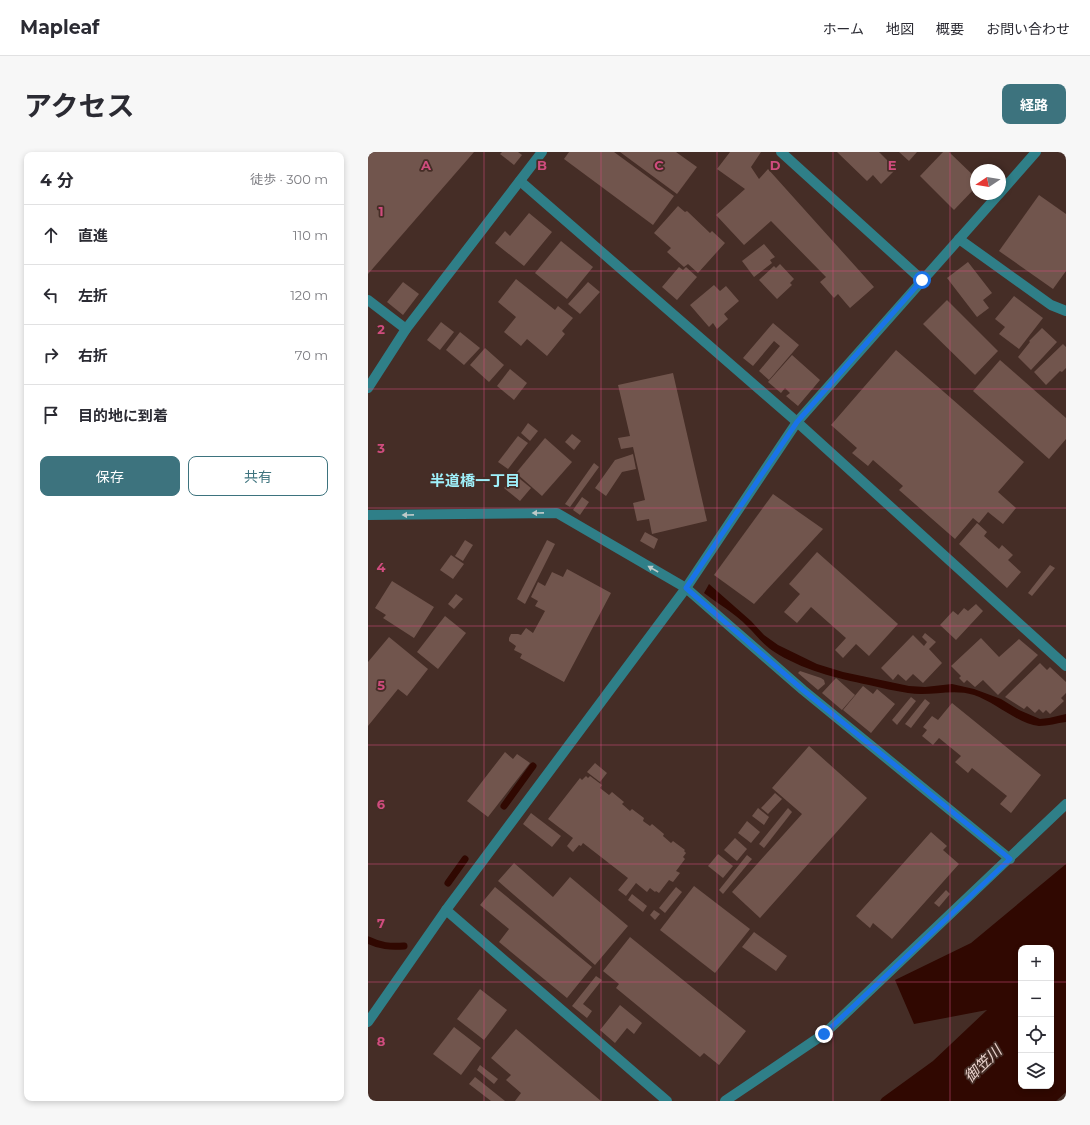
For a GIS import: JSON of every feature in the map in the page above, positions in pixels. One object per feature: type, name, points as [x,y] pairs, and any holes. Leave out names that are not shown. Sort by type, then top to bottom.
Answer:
[{"type":"street","points":[[368,388],[406,329],[542,152]]},
{"type":"street","points":[[781,152],[922,280]]},
{"type":"street","points":[[1006,186],[1036,152]]},
{"type":"street","points":[[520,181],[797,422],[1066,666]]},
{"type":"street","points":[[368,1022],[446,910],[686,588],[797,422],[994,200]]},
{"type":"street","points":[[959,239],[1051,304],[1066,311]]},
{"type":"street","points":[[368,300],[406,329]]},
{"type":"street","points":[[368,515],[557,513],[686,588],[803,690],[1010,859]]},
{"type":"street","points":[[726,1101],[824,1034],[1010,859],[1066,804]]},
{"type":"street","points":[[446,910],[667,1101]]},
{"type":"water","points":[[709,584],[751,621],[764,635],[778,645],[817,664],[843,672],[909,686],[925,687],[952,684],[974,689],[1001,699],[1019,710],[1040,719],[1066,714],[1066,722],[1039,726],[1023,721],[982,698],[966,693],[908,693],[844,679],[807,668],[784,658],[773,651],[737,617],[704,593]]},
{"type":"water","name":"御笠川","points":[[1066,864],[1066,1092],[1056,1101],[880,1101],[933,1061],[987,1010],[914,1024],[895,980],[971,943]]},
{"type":"building","points":[[368,152],[474,152],[368,274]]},
{"type":"building","points":[[502,152],[518,152],[522,155],[514,165],[500,154]]},
{"type":"building","points":[[569,152],[614,152],[674,196],[653,225],[564,159]]},
{"type":"building","points":[[620,152],[676,152],[697,167],[677,194]]},
{"type":"building","points":[[730,152],[761,152],[751,167],[759,179],[768,169],[874,287],[850,308],[838,294],[834,298],[820,282],[826,277],[771,221],[744,245],[716,215],[745,189],[717,169]]},
{"type":"building","points":[[837,152],[879,152],[896,169],[881,184],[873,175],[867,181]]},
{"type":"building","points":[[899,152],[917,152],[909,161]]},
{"type":"building","points":[[943,152],[949,152],[970,172],[970,193],[954,210],[920,176]]},
{"type":"building","points":[[1039,195],[1066,214],[1066,271],[1053,289],[999,251]]},
{"type":"building","points":[[678,206],[685,212],[687,211],[710,233],[712,231],[725,243],[698,273],[688,264],[684,267],[667,252],[671,248],[654,233]]},
{"type":"building","points":[[529,213],[552,232],[524,266],[495,243],[505,231],[510,236]]},
{"type":"building","points":[[561,241],[593,267],[567,299],[535,273]]},
{"type":"building","points":[[764,244],[775,257],[770,260],[772,263],[754,277],[742,261]]},
{"type":"building","points":[[968,262],[992,293],[983,300],[989,308],[977,317],[947,278]]},
{"type":"building","points":[[780,264],[794,279],[790,283],[792,285],[777,299],[759,280],[774,266],[776,268]]},
{"type":"building","points":[[679,267],[683,270],[686,267],[697,277],[677,300],[662,287]]},
{"type":"building","points":[[516,279],[555,310],[558,306],[573,318],[562,331],[565,334],[547,356],[527,339],[521,346],[504,332],[516,317],[498,302]]},
{"type":"building","points":[[403,282],[419,294],[403,315],[387,302]]},
{"type":"building","points":[[588,282],[600,292],[580,314],[568,304]]},
{"type":"building","points":[[714,285],[720,291],[726,286],[739,301],[724,314],[728,319],[717,329],[713,323],[709,327],[690,305]]},
{"type":"building","points":[[1014,296],[1043,318],[1019,349],[999,334],[1005,327],[995,319]]},
{"type":"building","points":[[947,300],[998,351],[975,375],[923,324]]},
{"type":"building","points":[[441,322],[454,332],[440,350],[427,340]]},
{"type":"building","points":[[773,323],[799,345],[769,380],[759,371],[780,346],[774,341],[753,366],[743,358]]},
{"type":"building","points":[[1042,328],[1057,342],[1031,370],[1018,357],[1030,342],[1029,341]]},
{"type":"building","points":[[460,332],[480,348],[464,365],[446,350]]},
{"type":"building","points":[[1063,344],[1066,347],[1066,368],[1062,372],[1060,371],[1046,385],[1034,372]]},
{"type":"building","points":[[485,348],[504,365],[489,382],[470,365]]},
{"type":"building","points":[[896,350],[1024,462],[998,492],[1016,508],[1003,524],[988,512],[979,523],[973,518],[955,539],[899,490],[903,486],[873,460],[868,466],[852,453],[857,448],[831,425]]},
{"type":"building","points":[[792,355],[820,380],[798,406],[786,396],[790,393],[785,388],[781,393],[768,382]]},
{"type":"building","points":[[1000,360],[1066,418],[1066,439],[1049,459],[973,391]]},
{"type":"building","points":[[510,369],[527,383],[514,400],[497,386]]},
{"type":"building","points":[[673,373],[707,521],[652,534],[649,519],[637,521],[633,503],[645,500],[633,447],[621,449],[618,438],[630,436],[618,385]]},
{"type":"building","points":[[528,423],[538,431],[530,441],[521,433]]},
{"type":"building","points":[[572,434],[581,441],[574,450],[565,442]]},
{"type":"building","points":[[518,436],[528,443],[508,469],[498,462]]},
{"type":"building","points":[[545,438],[572,462],[542,496],[516,473]]},
{"type":"building","points":[[633,454],[636,469],[622,472],[606,496],[595,488],[615,460]]},
{"type":"building","points":[[594,463],[599,467],[570,507],[565,504]]},
{"type":"building","points":[[515,475],[531,488],[520,501],[504,488]]},
{"type":"building","points":[[773,494],[823,529],[754,604],[714,575]]},
{"type":"building","points":[[582,497],[589,502],[580,515],[573,510]]},
{"type":"building","points":[[977,523],[987,532],[984,536],[999,549],[1002,545],[1013,555],[1008,560],[1021,572],[1007,588],[959,544]]},
{"type":"building","points":[[645,532],[658,539],[654,549],[640,541]]},
{"type":"building","points":[[465,540],[473,545],[463,561],[455,556]]},
{"type":"building","points":[[547,540],[555,544],[525,604],[517,599]]},
{"type":"building","points":[[817,552],[898,624],[869,656],[856,644],[843,658],[835,650],[846,638],[811,607],[797,623],[784,612],[800,594],[789,584]]},
{"type":"building","points":[[451,555],[464,564],[453,579],[440,570]]},
{"type":"building","points":[[1050,565],[1055,568],[1032,596],[1028,593]]},
{"type":"building","points":[[567,569],[611,593],[564,682],[520,658],[522,654],[514,650],[516,646],[509,641],[509,638],[511,634],[521,635],[526,628],[533,633],[545,611],[535,606],[538,601],[531,597],[538,582],[545,586],[552,572],[563,577]]},
{"type":"building","points":[[392,581],[434,607],[414,638],[383,618],[386,615],[375,608]]},
{"type":"building","points":[[456,594],[463,599],[454,609],[448,604]]},
{"type":"building","points":[[976,604],[983,611],[956,640],[940,625],[953,611],[958,615],[964,608],[968,611]]},
{"type":"building","points":[[445,616],[466,633],[438,669],[417,652]]},
{"type":"building","points":[[925,633],[936,642],[929,649],[942,663],[923,683],[913,674],[906,681],[898,674],[893,680],[881,668],[913,635],[924,646],[927,642],[922,637]]},
{"type":"building","points":[[389,637],[428,669],[407,696],[398,689],[368,726],[368,662]]},
{"type":"building","points":[[981,638],[999,657],[1019,639],[1038,655],[998,695],[983,680],[975,687],[967,680],[964,683],[959,678],[961,676],[951,666]]},
{"type":"building","points":[[1040,663],[1047,670],[1050,667],[1066,682],[1066,693],[1061,698],[1064,701],[1050,714],[1046,710],[1043,713],[1039,709],[1035,713],[1027,706],[1024,709],[1005,697]]},
{"type":"building","points":[[800,671],[821,678],[824,680],[825,684],[818,690],[798,673]]},
{"type":"building","points":[[836,678],[855,695],[842,710],[822,693]]},
{"type":"building","points":[[863,686],[873,694],[877,689],[895,704],[871,733],[843,710]]},
{"type":"building","points":[[911,697],[916,701],[897,725],[892,720]]},
{"type":"building","points":[[925,699],[930,703],[911,728],[905,724]]},
{"type":"building","points":[[952,703],[1041,775],[1011,813],[1000,804],[1007,796],[972,768],[968,773],[955,762],[961,756],[939,738],[933,745],[922,736],[927,730],[923,727],[932,716],[938,720]]},
{"type":"building","points":[[809,746],[867,798],[760,918],[732,892],[802,814],[772,788]]},
{"type":"building","points":[[505,752],[513,759],[517,754],[530,763],[488,817],[467,801]]},
{"type":"building","points":[[595,763],[607,773],[600,782],[587,772]]},
{"type":"building","points":[[586,776],[588,778],[590,776],[602,785],[600,788],[609,795],[612,792],[624,802],[622,804],[630,811],[632,809],[644,818],[643,821],[650,826],[652,824],[664,834],[663,836],[671,843],[673,841],[685,850],[684,851],[686,853],[683,857],[685,859],[676,871],[680,873],[673,882],[669,880],[659,893],[650,888],[647,892],[636,883],[626,896],[618,890],[628,878],[583,843],[573,852],[567,846],[573,838],[548,819],[580,778],[582,780]]},
{"type":"building","points":[[775,793],[782,799],[768,814],[761,808]]},
{"type":"building","points":[[758,808],[769,817],[764,825],[752,816]]},
{"type":"building","points":[[788,808],[792,812],[764,848],[759,844]]},
{"type":"building","points":[[531,813],[561,836],[552,847],[523,824]]},
{"type":"building","points":[[747,821],[760,832],[751,843],[738,833]]},
{"type":"building","points":[[931,832],[947,846],[943,850],[959,864],[892,939],[873,923],[870,928],[856,916]]},
{"type":"building","points":[[735,838],[747,849],[737,861],[724,850]]},
{"type":"building","points":[[718,854],[733,866],[723,878],[708,866]]},
{"type":"building","points":[[747,855],[752,859],[723,894],[719,890]]},
{"type":"building","points":[[514,863],[553,897],[570,877],[628,926],[595,965],[498,881]]},
{"type":"building","points":[[694,886],[750,929],[715,973],[660,930]]},
{"type":"building","points":[[495,887],[592,967],[567,998],[499,942],[509,929],[480,905]]},
{"type":"building","points":[[676,887],[682,892],[665,913],[659,908]]},
{"type":"building","points":[[946,890],[950,894],[939,907],[934,903]]},
{"type":"building","points":[[632,894],[647,906],[643,912],[628,900]]},
{"type":"building","points":[[654,910],[660,914],[655,920],[650,915]]},
{"type":"building","points":[[754,932],[787,956],[776,971],[742,947]]},
{"type":"building","points":[[630,937],[746,1031],[719,1065],[704,1053],[700,1057],[616,988],[619,984],[603,971]]},
{"type":"building","points":[[596,976],[602,980],[583,1004],[592,1011],[587,1018],[572,1006]]},
{"type":"building","points":[[480,989],[507,1010],[484,1040],[457,1019]]},
{"type":"building","points":[[620,1005],[642,1023],[634,1034],[627,1028],[615,1043],[600,1030]]},
{"type":"building","points":[[454,1027],[481,1048],[461,1075],[433,1054]]},
{"type":"building","points":[[516,1029],[601,1101],[515,1101],[521,1093],[506,1080],[511,1075],[491,1058]]},
{"type":"building","points":[[480,1065],[498,1079],[494,1084],[477,1070]]},
{"type":"building","points":[[475,1077],[505,1101],[491,1101],[469,1084]]},
{"type":"waterway","points":[[504,806],[533,766]]},
{"type":"waterway","points":[[448,883],[465,859]]},
{"type":"waterway","points":[[368,940],[385,946],[404,946]]},
{"type":"district","name":"半道橋一丁目","points":[[475,481]]},
{"type":"route","points":[[824,1034],[1010,859],[803,690],[686,588],[797,422],[922,280]]}]
